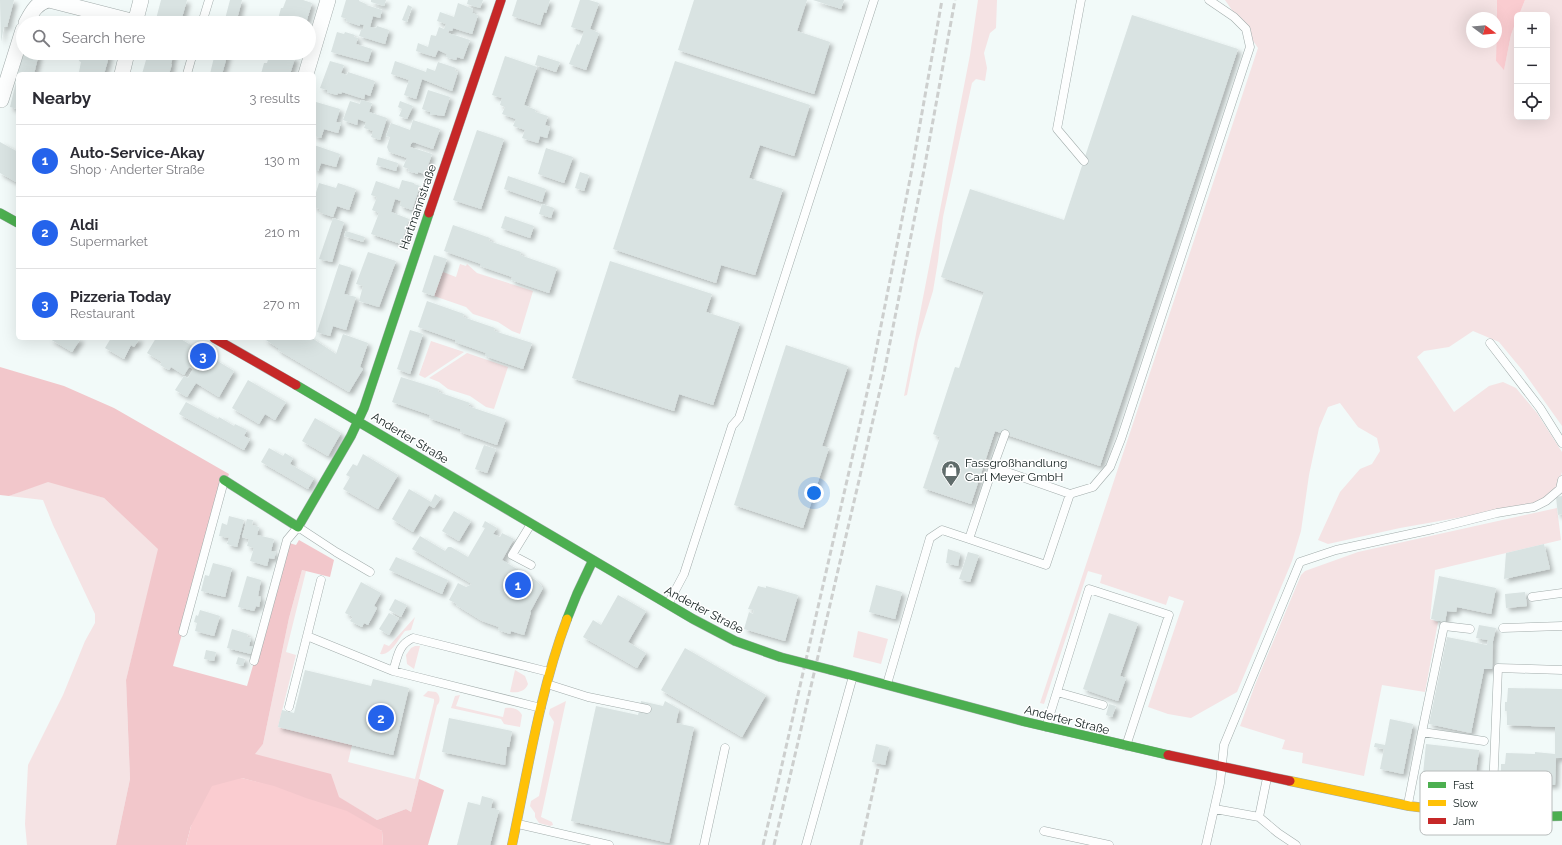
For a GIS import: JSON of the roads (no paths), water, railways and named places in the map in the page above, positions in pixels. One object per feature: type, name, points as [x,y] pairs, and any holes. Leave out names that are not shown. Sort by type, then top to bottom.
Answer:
[{"type":"main road","name":"Hartmannstraße","points":[[298,527],[351,436],[364,408],[501,0]]},
{"type":"main road","points":[[0,213],[16,222]]},
{"type":"main road","name":"Anderter Straße","points":[[221,340],[720,635],[746,646],[780,657],[1046,728],[1267,776],[1420,806]]},
{"type":"main road","points":[[224,480],[298,527]]},
{"type":"main road","points":[[512,845],[549,672],[575,599],[593,560]]},
{"type":"main road","name":"Anderter Straße","points":[[1552,816],[1562,816]]},
{"type":"street","points":[[30,16],[37,5],[49,0],[112,16]]},
{"type":"street","points":[[137,16],[141,0]]},
{"type":"street","points":[[316,40],[328,0]]},
{"type":"street","points":[[1,100],[16,52]]},
{"type":"street","points":[[122,72],[125,60]]},
{"type":"street","points":[[307,72],[310,60]]},
{"type":"lane","points":[[204,16],[209,0]]},
{"type":"lane","points":[[668,604],[684,574],[732,426],[739,418],[874,0]]},
{"type":"lane","points":[[1081,0],[1057,129],[1084,161]]},
{"type":"lane","points":[[993,468],[1070,494],[1093,487],[1110,467],[1126,424],[1250,47],[1246,30],[1234,17],[1209,0]]},
{"type":"lane","points":[[188,72],[191,60]]},
{"type":"lane","points":[[1490,343],[1540,408],[1562,443]]},
{"type":"lane","points":[[969,539],[1005,434]]},
{"type":"lane","points":[[183,632],[224,480]]},
{"type":"lane","points":[[1206,845],[1220,783],[1224,745],[1300,562],[1336,550],[1433,529],[1497,512],[1534,507],[1546,501],[1560,489],[1562,480]]},
{"type":"lane","points":[[887,686],[930,538],[942,530],[1046,565],[1070,494]]},
{"type":"lane","points":[[531,523],[512,555],[531,565]]},
{"type":"lane","points":[[254,661],[287,540],[298,527],[370,572]]},
{"type":"lane","points":[[289,707],[320,580]]},
{"type":"lane","points":[[1046,728],[1089,589],[1169,615],[1126,746]]},
{"type":"lane","points":[[1532,597],[1562,593]]},
{"type":"lane","points":[[1408,804],[1444,626],[1470,629]]},
{"type":"lane","points":[[1503,628],[1562,626]]},
{"type":"lane","points":[[307,636],[394,671],[542,708]]},
{"type":"lane","points":[[394,671],[399,650],[405,642],[413,638],[549,672]]},
{"type":"lane","points":[[1494,771],[1498,668],[1562,670]]},
{"type":"lane","points":[[806,845],[853,676]]},
{"type":"lane","points":[[547,684],[588,697],[647,710]]},
{"type":"lane","points":[[1057,692],[1103,705]]},
{"type":"lane","points":[[1422,732],[1484,741]]},
{"type":"lane","points":[[704,845],[725,748]]},
{"type":"lane","points":[[1259,817],[1267,776]]},
{"type":"lane","points":[[1215,809],[1259,817],[1278,833],[1296,845]]},
{"type":"lane","points":[[517,824],[609,845]]},
{"type":"lane","points":[[1044,831],[1109,845]]},
{"type":"railway","points":[[763,845],[872,371],[912,169],[942,0]]},
{"type":"railway","points":[[774,845],[884,373],[924,170],[955,0]]},
{"type":"railway","points":[[861,845],[879,764]]},
{"type":"place","name":"Pizzeria Today","points":[[203,356]]},
{"type":"place","name":"Fassgroßhandlung Carl Meyer GmbH","points":[[951,487]]},
{"type":"place","name":"Auto-Service-Akay","points":[[518,585]]},
{"type":"place","name":"Aldi","points":[[381,718]]}]
